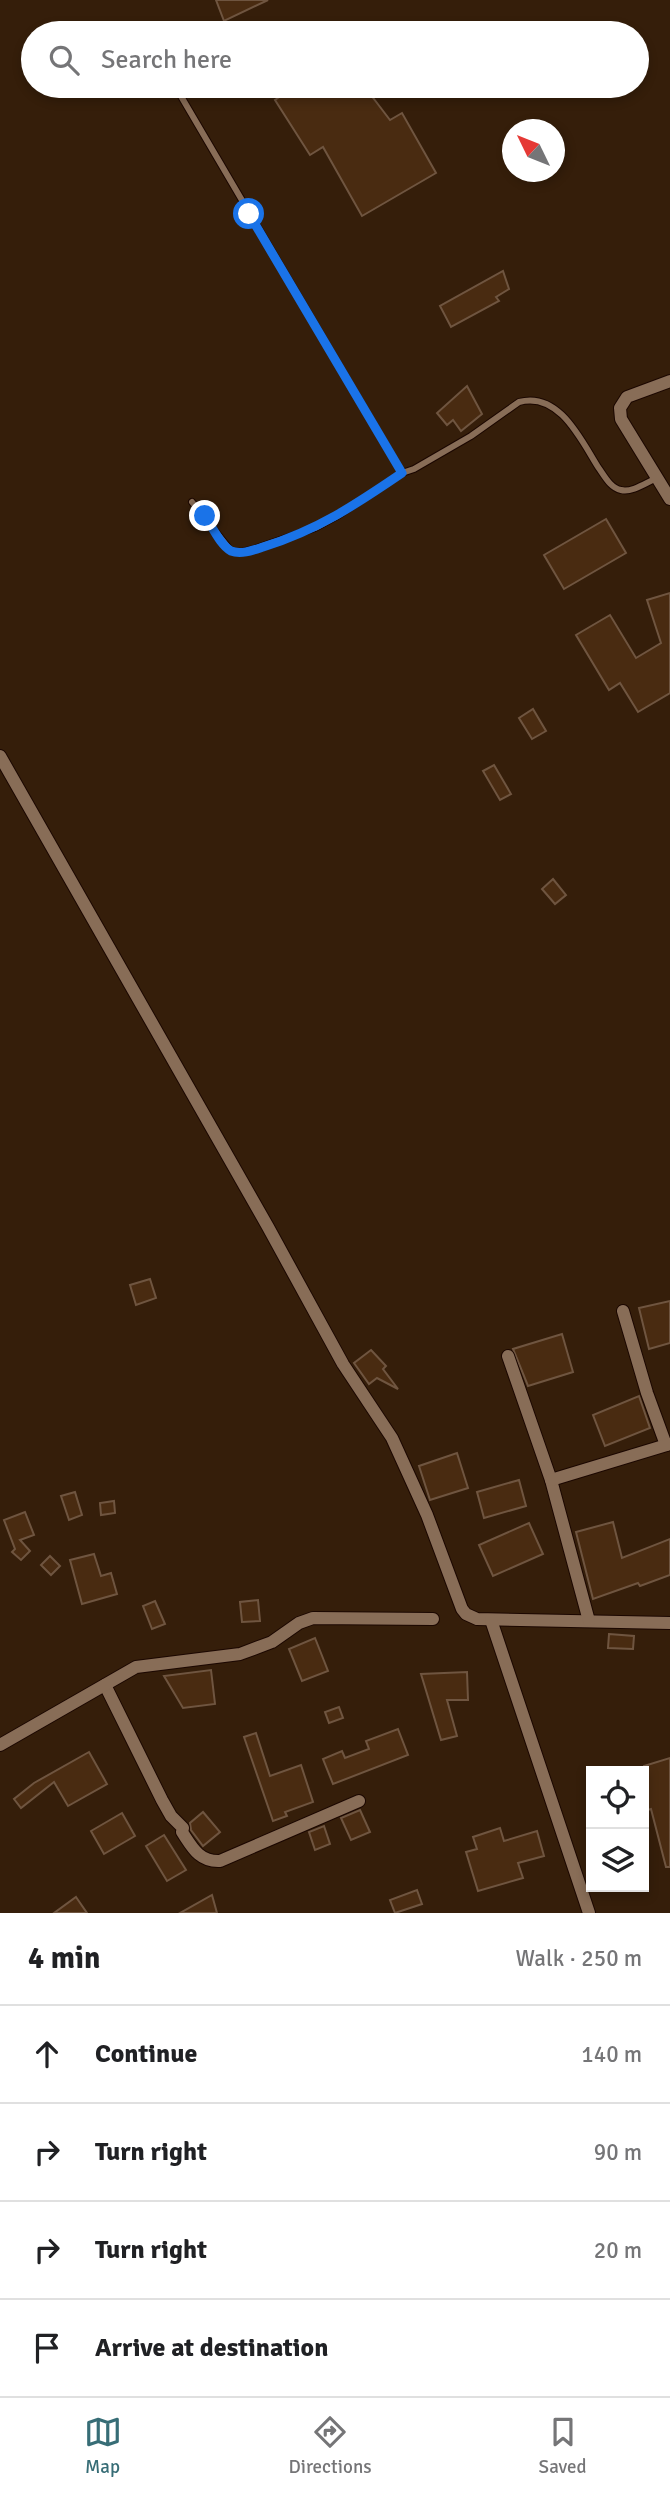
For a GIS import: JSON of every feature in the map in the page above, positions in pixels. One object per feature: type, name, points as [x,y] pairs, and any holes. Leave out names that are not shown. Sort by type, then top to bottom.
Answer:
[{"type":"street","points":[[670,381],[627,397],[620,412],[621,419],[670,499]]},
{"type":"street","points":[[0,756],[343,1364],[393,1438],[427,1515],[461,1609],[471,1617],[491,1620],[670,1623]]},
{"type":"street","points":[[551,1480],[668,1444],[623,1311]]},
{"type":"street","points":[[508,1356],[551,1480],[589,1621]]},
{"type":"street","points":[[0,1745],[141,1666],[197,1661],[249,1652],[272,1642],[299,1623],[313,1618],[433,1619]]},
{"type":"street","points":[[491,1620],[589,1913]]},
{"type":"street","points":[[106,1685],[167,1808],[183,1828],[181,1832],[202,1858],[220,1861],[359,1801]]},
{"type":"lane","points":[[182,98],[402,473]]},
{"type":"lane","points":[[192,502],[228,549],[242,552],[315,528],[402,473],[414,469],[471,436],[519,402],[527,400],[545,401],[563,416],[607,480],[618,489],[623,491],[634,488],[657,478]]},
{"type":"building","points":[[216,0],[268,0],[224,21]]},
{"type":"building","points":[[373,98],[390,120],[402,113],[436,173],[362,216],[323,147],[310,155],[275,100]]},
{"type":"building","points":[[503,271],[509,289],[496,297],[499,301],[451,327],[440,306]]},
{"type":"building","points":[[467,386],[482,414],[461,431],[453,420],[447,425],[437,413]]},
{"type":"building","points":[[606,519],[626,553],[564,589],[544,555]]},
{"type":"building","points":[[670,593],[670,693],[638,712],[620,683],[609,690],[576,635],[610,615],[636,658],[661,643],[647,600]]},
{"type":"building","points":[[533,709],[546,731],[532,739],[519,718]]},
{"type":"building","points":[[494,765],[511,794],[500,800],[483,771]]},
{"type":"building","points":[[553,879],[566,895],[555,904],[542,889]]},
{"type":"building","points":[[150,1279],[156,1298],[136,1305],[130,1285]]},
{"type":"building","points":[[670,1301],[670,1343],[649,1349],[639,1308]]},
{"type":"building","points":[[562,1334],[573,1372],[528,1386],[513,1349]]},
{"type":"building","points":[[371,1350],[386,1366],[383,1369],[398,1389],[377,1378],[369,1384],[354,1363]]},
{"type":"building","points":[[639,1396],[650,1428],[605,1446],[593,1415]]},
{"type":"building","points":[[457,1453],[468,1488],[430,1500],[419,1466]]},
{"type":"building","points":[[519,1480],[526,1506],[484,1518],[477,1492]]},
{"type":"building","points":[[75,1492],[82,1515],[69,1520],[61,1496]]},
{"type":"building","points":[[114,1501],[115,1513],[101,1515],[100,1503]]},
{"type":"building","points":[[25,1512],[34,1535],[20,1540],[30,1551],[21,1560],[12,1552],[15,1549],[4,1520]]},
{"type":"building","points":[[613,1522],[622,1558],[670,1539],[670,1575],[593,1599],[576,1532]]},
{"type":"building","points":[[529,1523],[543,1554],[493,1576],[479,1545]]},
{"type":"building","points":[[94,1554],[101,1576],[111,1573],[117,1594],[82,1604],[70,1560]]},
{"type":"building","points":[[50,1556],[60,1566],[51,1575],[41,1565]]},
{"type":"building","points":[[258,1600],[260,1621],[242,1622],[240,1602]]},
{"type":"building","points":[[155,1601],[165,1624],[152,1629],[143,1606]]},
{"type":"building","points":[[609,1634],[634,1636],[633,1649],[608,1648]]},
{"type":"building","points":[[315,1638],[328,1671],[302,1681],[289,1649]]},
{"type":"building","points":[[211,1670],[215,1704],[183,1708],[164,1676]]},
{"type":"building","points":[[467,1672],[468,1700],[447,1700],[457,1736],[441,1740],[421,1674]]},
{"type":"building","points":[[339,1707],[343,1718],[329,1723],[325,1712]]},
{"type":"building","points":[[398,1729],[408,1755],[333,1784],[323,1759],[342,1751],[345,1758],[369,1749],[366,1741]]},
{"type":"building","points":[[256,1733],[270,1776],[301,1765],[313,1802],[285,1812],[287,1816],[273,1821],[244,1737]]},
{"type":"building","points":[[89,1752],[107,1784],[68,1806],[54,1782],[21,1808],[14,1799],[34,1783]]},
{"type":"building","points":[[670,1758],[670,1867],[666,1867],[649,1810],[649,1766],[644,1766]]},
{"type":"building","points":[[360,1810],[370,1832],[351,1840],[341,1818]]},
{"type":"building","points":[[203,1812],[220,1832],[203,1846],[191,1830],[190,1823]]},
{"type":"building","points":[[122,1813],[135,1836],[104,1854],[91,1831]]},
{"type":"building","points":[[324,1826],[330,1844],[315,1850],[309,1832]]},
{"type":"building","points":[[500,1828],[504,1841],[537,1831],[544,1856],[518,1863],[523,1878],[478,1891],[466,1852],[477,1849],[473,1837]]},
{"type":"building","points":[[164,1835],[186,1870],[167,1881],[146,1846]]},
{"type":"building","points":[[417,1890],[422,1904],[395,1913],[390,1900]]},
{"type":"building","points":[[212,1895],[217,1913],[180,1913]]},
{"type":"building","points":[[76,1897],[87,1913],[54,1913]]},
{"type":"route","points":[[205,516],[228,549],[242,552],[315,528],[402,473],[249,214]]}]
